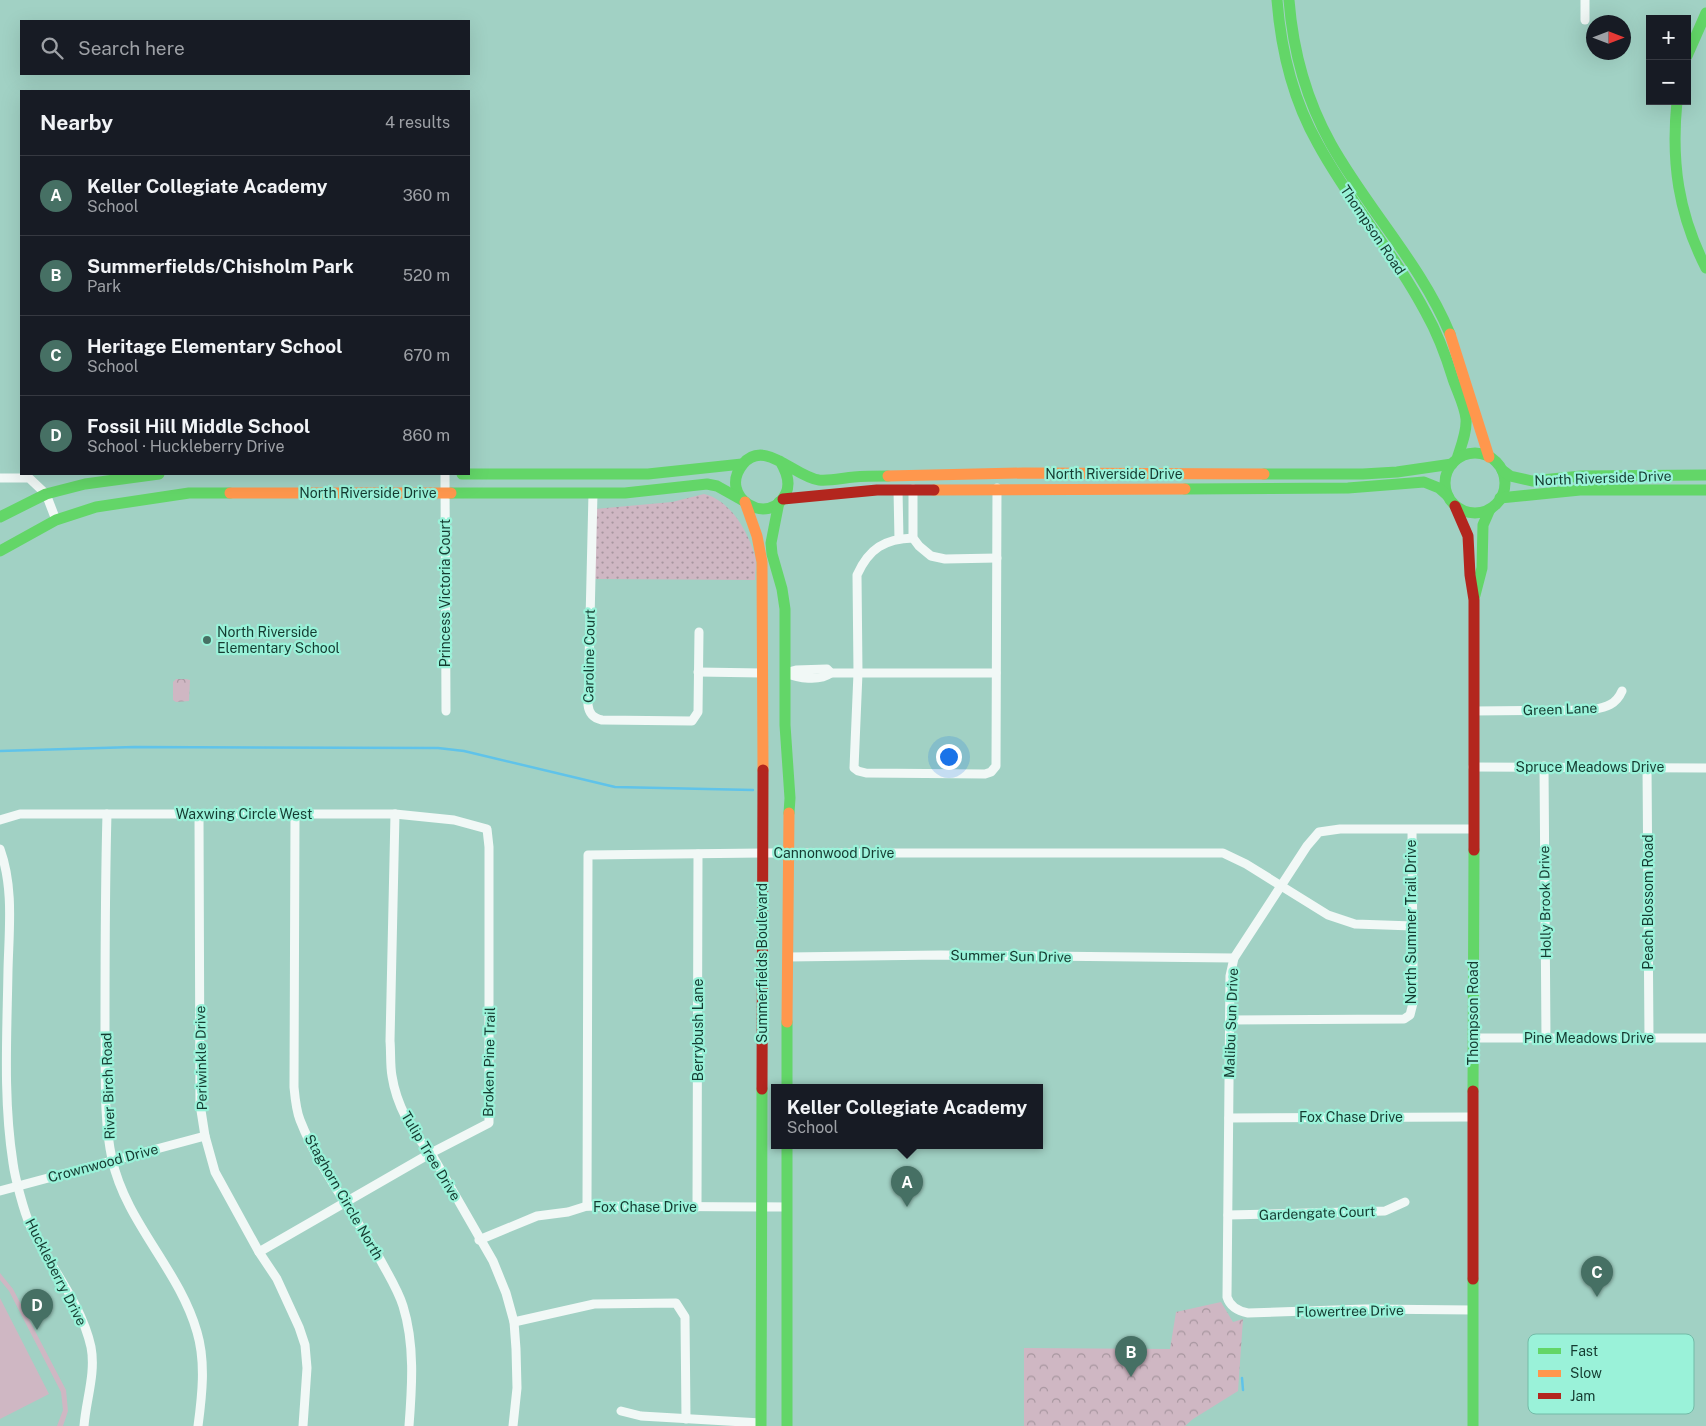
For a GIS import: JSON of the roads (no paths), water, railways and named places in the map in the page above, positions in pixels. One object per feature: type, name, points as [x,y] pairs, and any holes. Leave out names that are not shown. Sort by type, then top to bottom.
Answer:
[{"type":"street","points":[[1278,0],[1288,0]]},
{"type":"street","name":"Thompson Road","points":[[1278,0],[1282,46],[1294,90],[1305,117],[1324,154],[1405,277],[1426,313],[1446,340],[1489,457]]},
{"type":"street","name":"Thompson Road","points":[[1288,0],[1294,44],[1316,113],[1335,150],[1437,307],[1466,418],[1465,431],[1454,461]]},
{"type":"street","points":[[1584,0],[1585,20]]},
{"type":"street","points":[[1691,47],[1706,14]]},
{"type":"street","points":[[1677,105],[1674,149],[1678,190],[1683,214],[1691,237],[1706,268]]},
{"type":"street","points":[[1324,154],[1335,150]]},
{"type":"street","name":"North Riverside Drive","points":[[470,474],[648,474],[742,464],[756,455],[764,454],[772,456],[804,476],[826,480],[960,474],[1363,474],[1396,472],[1454,461],[1470,453],[1483,454],[1489,457],[1497,462],[1502,470],[1510,476],[1532,481],[1581,476],[1706,475]]},
{"type":"street","points":[[780,461],[788,475],[789,483],[787,492],[781,501]]},
{"type":"street","points":[[1452,501],[1445,488],[1445,480],[1447,471],[1454,461]]},
{"type":"street","points":[[742,464],[735,478],[737,493],[743,501]]},
{"type":"street","points":[[1490,509],[1500,498],[1505,484],[1502,470]]},
{"type":"street","points":[[1172,474],[1172,489]]},
{"type":"street","points":[[1185,474],[1185,489]]},
{"type":"street","points":[[0,517],[46,494],[85,484],[152,475]]},
{"type":"street","name":"Princess Victoria Court","points":[[445,475],[446,711]]},
{"type":"street","points":[[0,478],[29,478],[46,494],[56,520]]},
{"type":"street","name":"North Riverside Drive","points":[[0,551],[56,520],[96,507],[189,493],[633,493],[707,484],[717,486],[758,509],[767,508],[781,501],[854,491],[997,488],[1364,488],[1424,482],[1439,488],[1463,511],[1472,513],[1490,509]]},
{"type":"street","points":[[913,538],[899,539],[872,550],[863,562],[857,575],[858,673],[854,768],[866,773],[985,774],[991,772],[996,766],[997,488]]},
{"type":"street","points":[[913,489],[913,538],[931,556],[945,559],[997,558]]},
{"type":"street","points":[[898,490],[899,539]]},
{"type":"street","name":"North Riverside Drive","points":[[1500,498],[1580,490],[1706,490]]},
{"type":"street","name":"Caroline Court","points":[[592,493],[588,711],[595,719],[602,720],[692,721],[698,712],[699,632]]},
{"type":"street","name":"Summerfields Boulevard","points":[[743,501],[758,539],[762,562],[761,1424]]},
{"type":"street","name":"Summerfields Boulevard","points":[[781,501],[772,532],[771,543],[785,609],[785,725],[790,798],[787,1084]]},
{"type":"street","name":"Thompson Road","points":[[1452,501],[1468,536],[1470,575],[1474,600],[1472,1426]]},
{"type":"street","name":"Thompson Road","points":[[1474,600],[1482,568],[1483,524],[1490,509]]},
{"type":"street","points":[[698,672],[785,673],[796,678],[825,678],[831,673],[996,673]]},
{"type":"street","name":"Green Lane","points":[[1474,711],[1592,710],[1605,708],[1613,704],[1622,691]]},
{"type":"street","name":"Holly Brook Drive","points":[[1544,766],[1546,1038]]},
{"type":"street","name":"Spruce Meadows Drive","points":[[1473,767],[1647,766],[1706,768]]},
{"type":"street","name":"Peach Blossom Road","points":[[1647,766],[1649,1038]]},
{"type":"street","name":"Waxwing Circle West","points":[[0,820],[20,814],[395,814],[454,820],[487,829]]},
{"type":"street","name":"River Birch Road","points":[[107,814],[105,909],[106,1107],[108,1132],[119,1184],[132,1212],[170,1272],[190,1311],[198,1333],[202,1357],[202,1398],[198,1426]]},
{"type":"street","name":"Staghorn Circle North","points":[[295,814],[294,1087],[299,1118],[312,1147],[392,1281],[402,1305],[412,1362],[409,1426]]},
{"type":"street","name":"Tulip Tree Drive","points":[[395,814],[390,1041],[391,1075],[397,1097],[404,1112],[421,1143],[430,1153],[496,1269],[506,1293],[514,1322],[517,1388],[512,1426]]},
{"type":"street","name":"Periwinkle Drive","points":[[199,815],[200,1104],[205,1136],[215,1172],[259,1252],[277,1279],[299,1327],[305,1345],[307,1368],[303,1426]]},
{"type":"street","name":"Broken Pine Trail","points":[[259,1252],[430,1153],[489,1123],[490,961],[489,847],[487,829]]},
{"type":"street","name":"Malibu Sun Drive","points":[[1229,1304],[1227,1297],[1230,976],[1234,958],[1281,884],[1319,832],[1340,829],[1473,829]]},
{"type":"street","name":"North Summer Trail Drive","points":[[1230,1020],[1404,1019],[1410,1015],[1413,994],[1412,830]]},
{"type":"street","name":"Huckleberry Drive","points":[[0,849],[8,881],[10,914],[6,1040],[7,1111],[13,1165],[30,1224],[83,1320],[91,1348],[90,1395],[84,1426]]},
{"type":"street","name":"Cannonwood Drive","points":[[587,1206],[588,855],[1223,853],[1281,884],[1328,915],[1355,924],[1413,926]]},
{"type":"street","name":"Berrybush Lane","points":[[698,854],[698,1207]]},
{"type":"street","name":"Summer Sun Drive","points":[[788,957],[941,955],[1234,958]]},
{"type":"street","name":"Pine Meadows Drive","points":[[1473,1038],[1706,1038]]},
{"type":"street","name":"Fox Chase Drive","points":[[1229,1118],[1472,1117]]},
{"type":"street","name":"Crownwood Drive","points":[[0,1191],[205,1136]]},
{"type":"street","points":[[787,1149],[787,1426]]},
{"type":"street","name":"Gardengate Court","points":[[1228,1215],[1385,1211],[1405,1202]]},
{"type":"street","name":"Fox Chase Drive","points":[[479,1240],[537,1216],[568,1212],[587,1206],[787,1207]]},
{"type":"street","points":[[514,1322],[594,1304],[676,1303],[685,1318],[686,1419]]},
{"type":"street","name":"Flowertree Drive","points":[[1229,1304],[1239,1311],[1248,1313],[1473,1310]]},
{"type":"street","points":[[621,1411],[636,1415],[761,1424]]},
{"type":"waterway","points":[[0,751],[134,747],[438,748],[464,751],[615,787],[753,790]]},
{"type":"waterway","points":[[1242,1378],[1243,1390]]},
{"type":"place","name":"North Riverside Elementary School","points":[[207,640]]},
{"type":"place","name":"Keller Collegiate Academy","points":[[907,1207]]},
{"type":"place","name":"Heritage Elementary School","points":[[1597,1297]]},
{"type":"place","name":"Fossil Hill Middle School","points":[[37,1330]]},
{"type":"place","name":"Summerfields/Chisholm Park","points":[[1131,1377]]}]
